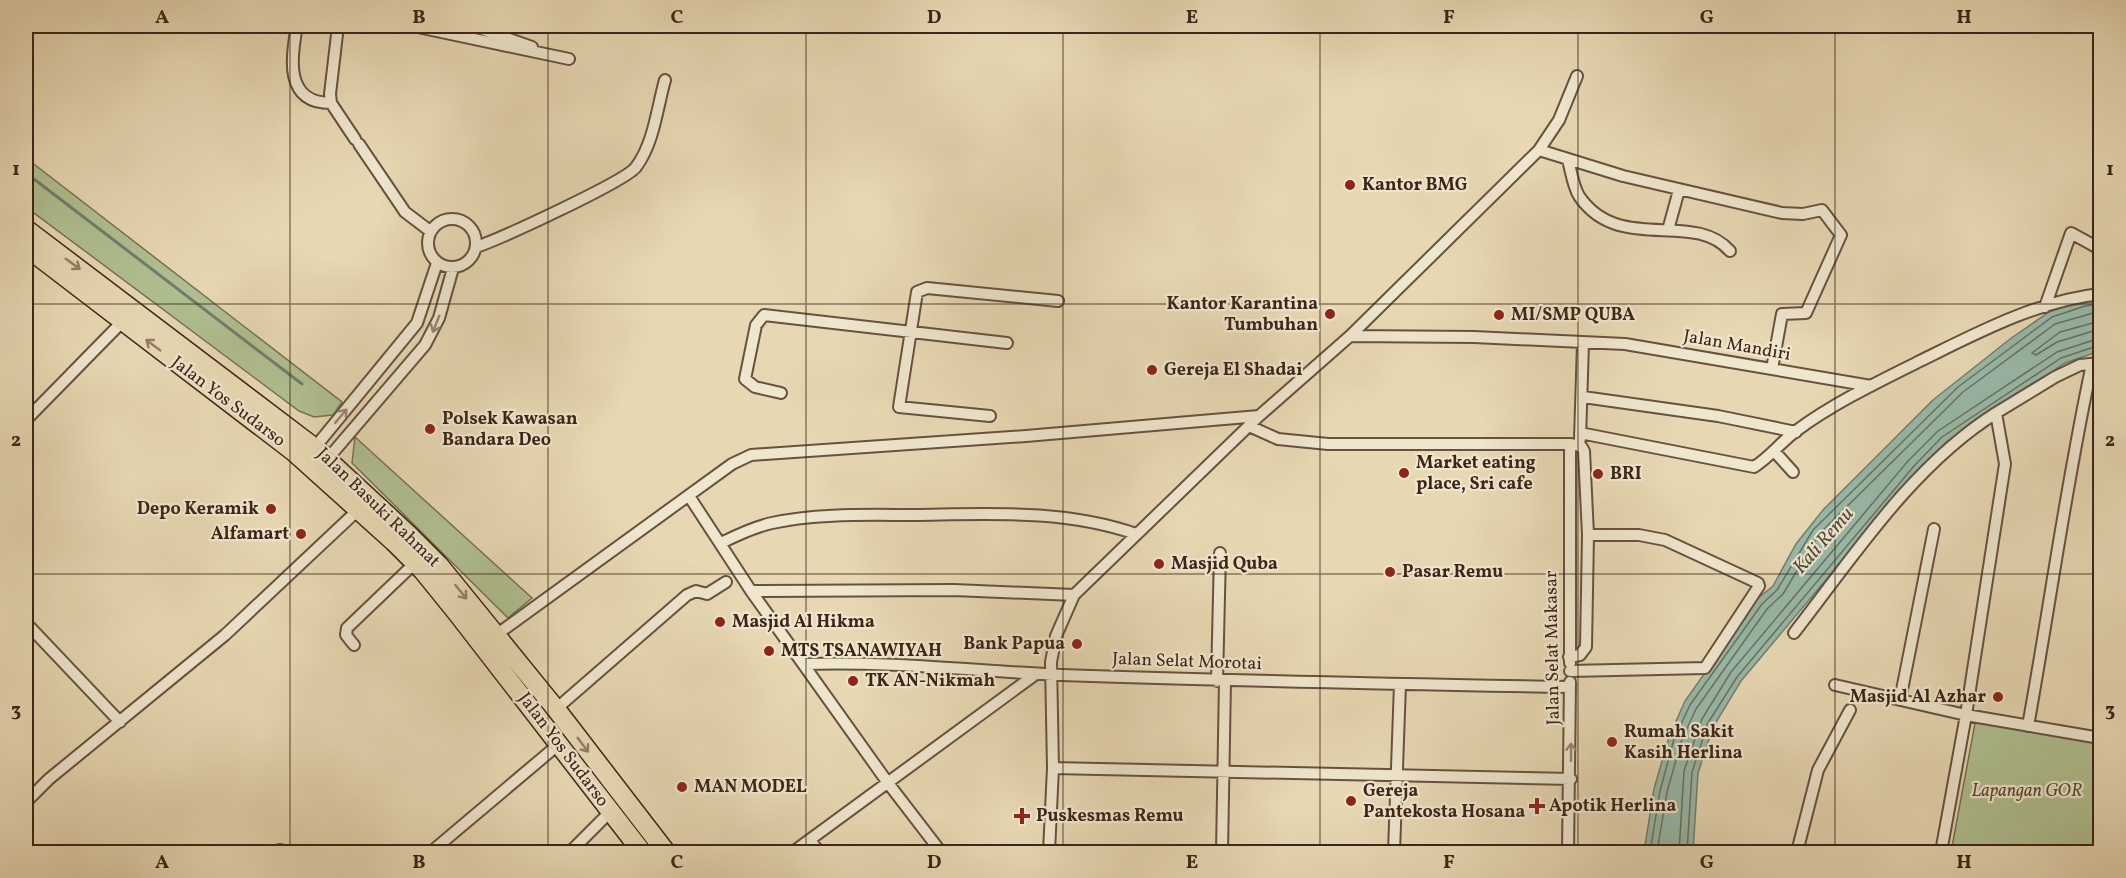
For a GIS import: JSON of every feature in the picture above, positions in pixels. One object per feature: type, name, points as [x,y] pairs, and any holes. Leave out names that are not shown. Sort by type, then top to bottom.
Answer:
[{"type":"highway","name":"Jalan Basuki Rahmat","points":[[26,229],[316,460],[439,565],[496,635],[513,670],[556,709],[666,852]]},
{"type":"highway","name":"Jalan Yos Sudarso","points":[[26,247],[122,322],[316,460],[358,510],[415,563],[513,670],[559,744],[642,852]]},
{"type":"street","points":[[297,26],[291,57],[294,80],[309,97],[331,103]]},
{"type":"street","points":[[338,26],[329,78],[331,103],[405,212],[430,231]]},
{"type":"street","points":[[413,26],[569,59]]},
{"type":"street","points":[[473,26],[511,37],[549,54]]},
{"type":"street","points":[[1049,852],[1053,768],[1050,674],[1056,636],[1074,595],[1136,534],[1195,481],[1259,416],[1350,336],[1539,150],[1559,120],[1576,76]]},
{"type":"street","points":[[476,247],[503,237],[632,173],[646,150],[665,80]]},
{"type":"street","points":[[1539,150],[1679,190],[1782,213],[1803,214],[1822,210],[1841,235],[1806,313],[1782,314],[1772,369]]},
{"type":"street","points":[[1568,160],[1579,196],[1600,216],[1622,228],[1668,230],[1716,238],[1730,251]]},
{"type":"street","points":[[1668,230],[1679,190]]},
{"type":"street","points":[[448,219],[460,220],[470,226],[476,236],[476,247],[472,257],[464,265],[453,268],[437,263],[429,254],[427,243],[430,231],[438,222],[448,219]]},
{"type":"street","points":[[2045,307],[2071,233],[2100,249]]},
{"type":"street","points":[[316,460],[417,323],[437,263]]},
{"type":"street","points":[[316,460],[429,338],[439,318],[453,268]]},
{"type":"street","points":[[990,416],[898,407],[915,298],[923,288],[1058,301]]},
{"type":"street","points":[[1249,426],[1278,439],[1328,444],[1576,441],[1752,467],[1796,432],[1871,386],[1980,331],[2045,307],[2100,294]]},
{"type":"street","points":[[781,393],[755,387],[745,379],[756,325],[764,315],[1007,343]]},
{"type":"street","points":[[26,420],[122,322]]},
{"type":"street","name":"Jalan Mandiri","points":[[1350,336],[1474,337],[1625,344],[1871,386]]},
{"type":"street","points":[[1569,657],[1580,655],[1586,647],[1588,535],[1584,452],[1576,441],[1583,397],[1583,343]]},
{"type":"street","points":[[1794,633],[1883,519],[1925,471],[1964,433],[2055,376],[2080,365],[2096,364],[2076,439],[2028,726]]},
{"type":"street","points":[[1583,397],[1718,416],[1796,432]]},
{"type":"street","points":[[1941,852],[1966,715],[2005,464],[1996,413]]},
{"type":"street","points":[[496,635],[732,464],[751,455],[1026,436],[1259,416]]},
{"type":"street","name":"Jalan Selat Makasar","points":[[1568,852],[1571,779],[1569,657],[1576,441]]},
{"type":"street","points":[[1774,451],[1793,472]]},
{"type":"street","points":[[689,496],[751,591],[888,783],[941,852]]},
{"type":"street","points":[[26,802],[49,779],[225,635],[358,510]]},
{"type":"street","points":[[721,543],[757,527],[785,520],[886,515],[1055,516],[1088,520],[1136,534]]},
{"type":"street","points":[[1900,700],[1934,530]]},
{"type":"street","points":[[1570,671],[1705,668],[1759,586],[1758,583],[1665,540],[1640,535],[1588,535]]},
{"type":"street","points":[[1220,553],[1222,852]]},
{"type":"street","points":[[354,645],[346,635],[347,627],[415,563]]},
{"type":"street","points":[[556,709],[687,595],[696,591],[707,594],[726,582]]},
{"type":"street","points":[[751,591],[954,590],[1074,595]]},
{"type":"street","points":[[28,625],[120,722]]},
{"type":"street","name":"Jalan Selat Morotai","points":[[804,663],[908,664],[1036,674],[1221,681],[1570,687]]},
{"type":"street","points":[[793,852],[1036,674]]},
{"type":"street","points":[[1394,852],[1400,684]]},
{"type":"street","points":[[1835,685],[1966,715],[2100,738]]},
{"type":"street","points":[[1797,852],[1818,770],[1850,710]]},
{"type":"street","points":[[431,852],[559,744]]},
{"type":"street","points":[[1053,768],[1571,779]]},
{"type":"street","points":[[570,852],[610,812]]},
{"type":"street","points":[[810,840],[819,852]]},
{"type":"street","points":[[272,852],[280,850],[287,852]]},
{"type":"green space","points":[[26,158],[342,402],[333,415],[314,417],[299,411],[26,207]]},
{"type":"green space","points":[[355,437],[532,598],[508,618],[352,463]]},
{"type":"green space","name":"Lapangan GOR","points":[[1976,718],[2100,744],[2100,852],[1951,852]]},
{"type":"water","name":"Kali Remu","points":[[2100,298],[2100,351],[2065,363],[1946,442],[1918,470],[1741,681],[1713,727],[1698,773],[1693,852],[1644,852],[1654,789],[1669,737],[1685,701],[1757,599],[1773,586],[1796,544],[1823,510],[1933,400],[2010,339],[2049,312],[2084,300]]},
{"type":"waterway","points":[[26,173],[302,384]]},
{"type":"place","name":"Kantor BMG","points":[[1350,185]]},
{"type":"place","name":"Kantor Karantina Tumbuhan","points":[[1330,314]]},
{"type":"place","name":"MI/SMP QUBA","points":[[1499,315]]},
{"type":"place","name":"Gereja El Shadai","points":[[1152,370]]},
{"type":"place","name":"Polsek Kawasan Bandara Deo","points":[[430,429]]},
{"type":"place","name":"Market eating place, Sri cafe","points":[[1404,473]]},
{"type":"place","name":"BRI","points":[[1598,474]]},
{"type":"place","name":"Depo Keramik","points":[[271,509]]},
{"type":"place","name":"Alfamart","points":[[301,534]]},
{"type":"place","name":"Masjid Quba","points":[[1159,564]]},
{"type":"place","name":"Pasar Remu","points":[[1390,572]]},
{"type":"place","name":"Masjid Al Hikma","points":[[720,622]]},
{"type":"place","name":"Bank Papua","points":[[1077,644]]},
{"type":"place","name":"MTS TSANAWIYAH","points":[[769,651]]},
{"type":"place","name":"TK AN-Nikmah","points":[[853,681]]},
{"type":"place","name":"Masjid Al Azhar","points":[[1998,697]]},
{"type":"place","name":"Rumah Sakit Kasih Herlina","points":[[1612,742]]},
{"type":"place","name":"MAN MODEL","points":[[682,787]]},
{"type":"place","name":"Gereja Pantekosta Hosana","points":[[1351,801]]},
{"type":"place","name":"Apotik Herlina","points":[[1537,806]]},
{"type":"place","name":"Puskesmas Remu","points":[[1022,816]]}]
